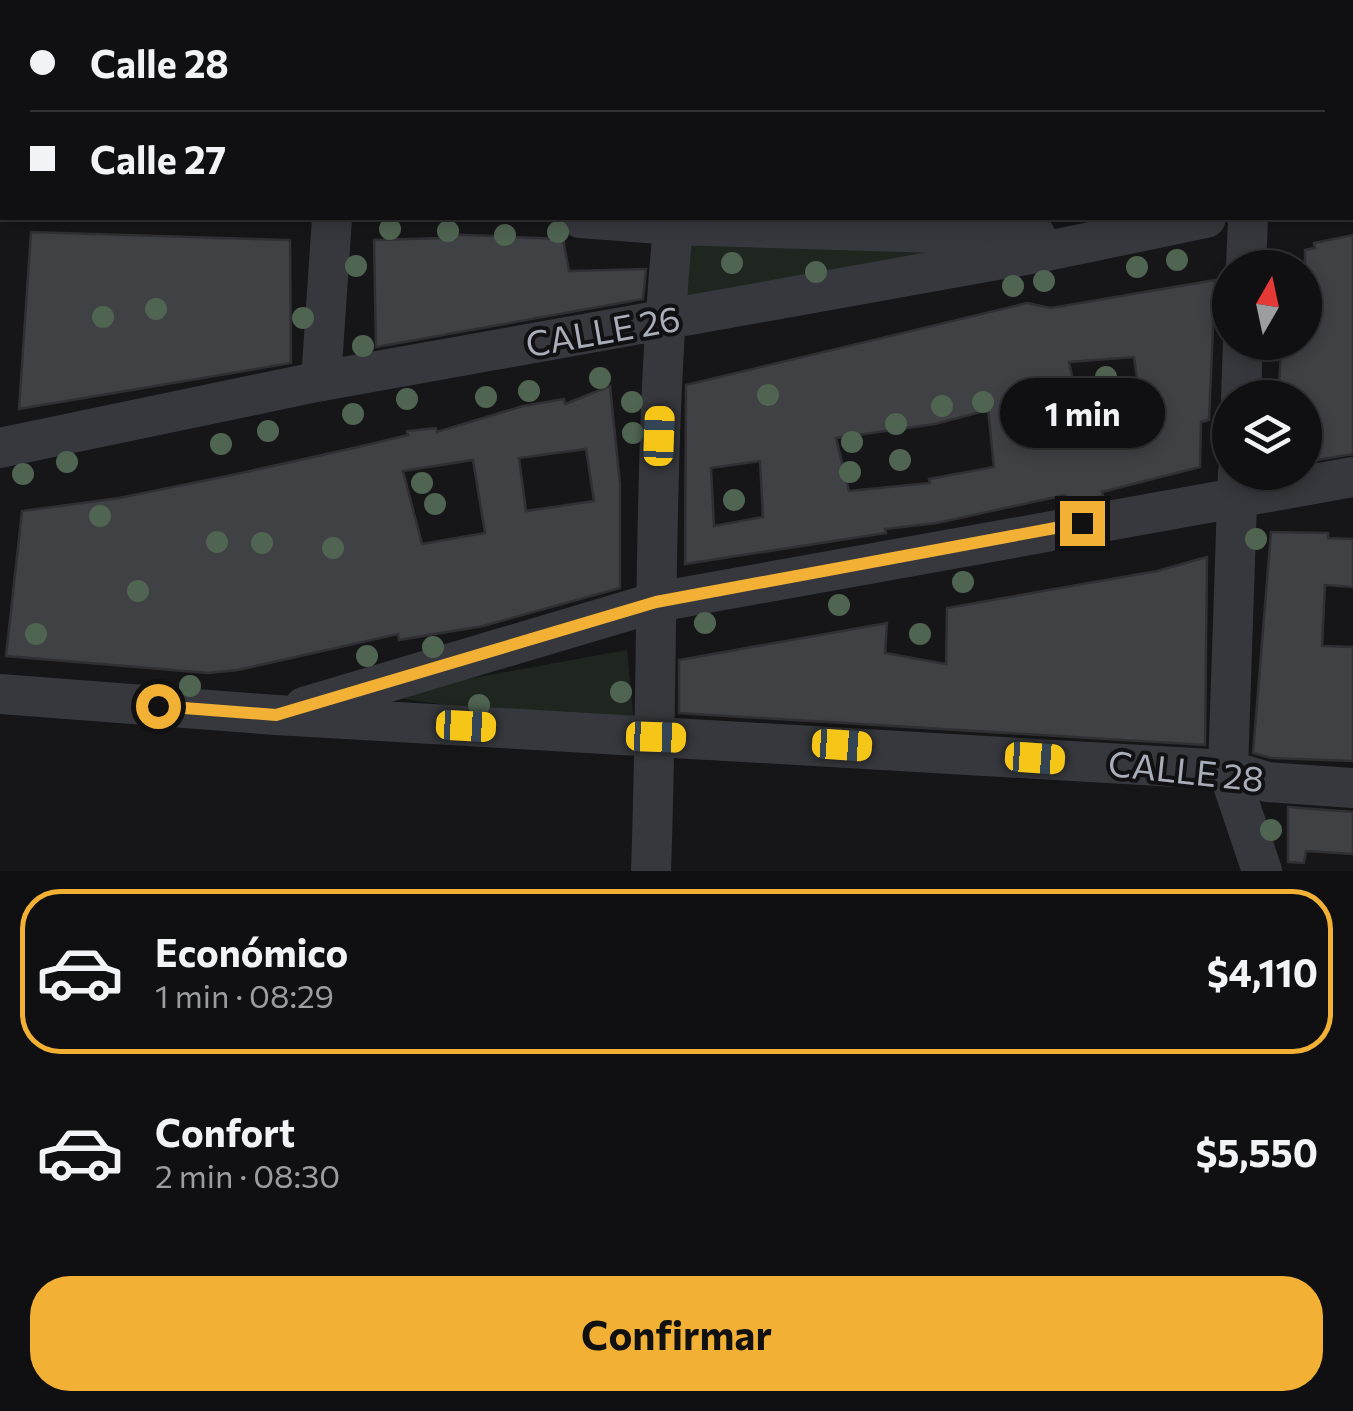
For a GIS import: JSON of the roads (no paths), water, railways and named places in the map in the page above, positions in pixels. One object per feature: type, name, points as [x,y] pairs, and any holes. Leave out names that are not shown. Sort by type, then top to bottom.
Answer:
[{"type":"street","points":[[321,381],[332,220]]},
{"type":"street","points":[[643,220],[1043,235]]},
{"type":"street","name":"CALLE 26","points":[[0,448],[321,381],[664,321],[1043,235],[1187,220]]},
{"type":"street","points":[[1247,250],[1248,220]]},
{"type":"street","points":[[651,871],[664,321],[674,221]]},
{"type":"street","points":[[1322,479],[1349,478]]},
{"type":"street","points":[[276,715],[656,602],[1212,488]]},
{"type":"street","points":[[1237,490],[1228,770],[1262,871]]},
{"type":"street","name":"CALLE 28","points":[[0,694],[276,715],[1228,770],[1266,782],[1353,788]]}]
